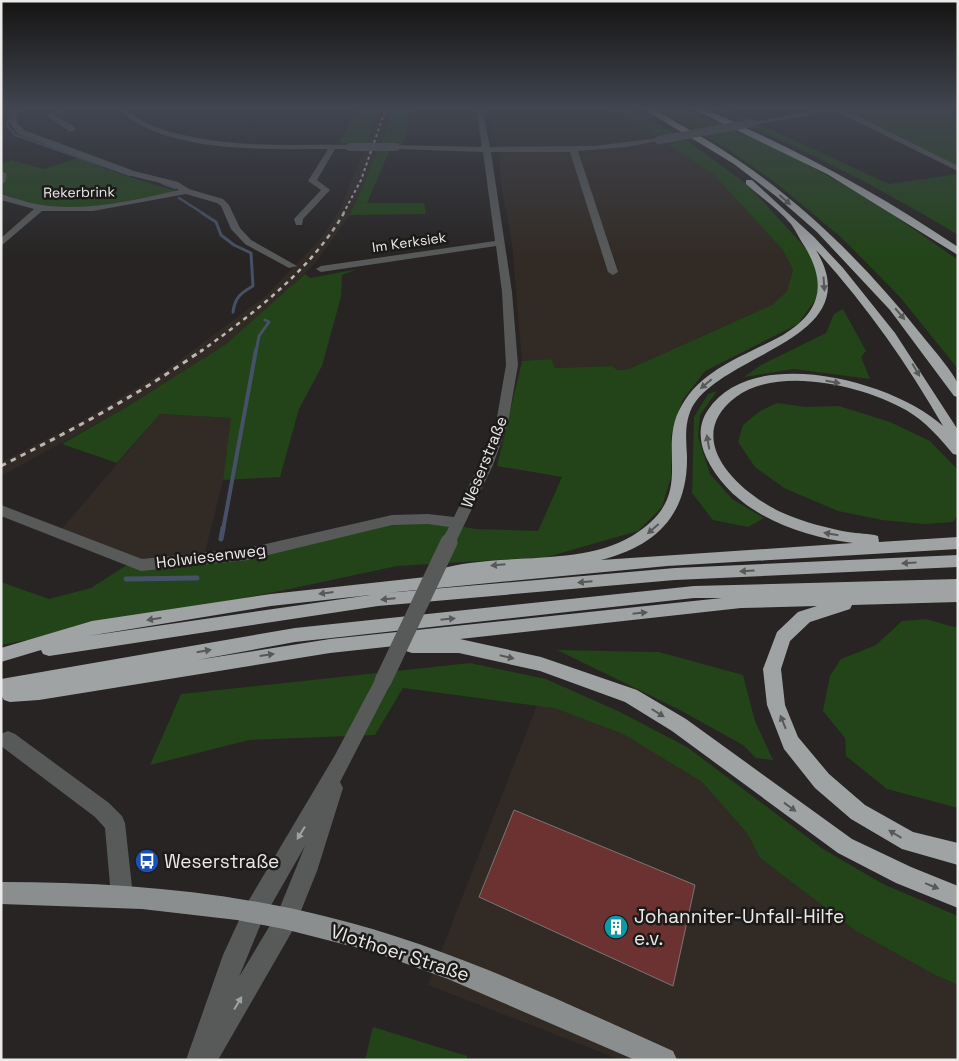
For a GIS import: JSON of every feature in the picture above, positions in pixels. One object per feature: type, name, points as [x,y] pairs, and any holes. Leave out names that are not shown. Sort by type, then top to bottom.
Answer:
[{"type":"highway","points":[[721,158],[796,225],[875,311],[910,359],[958,442]]},
{"type":"highway","points":[[727,158],[770,187],[834,243],[900,313],[958,393]]},
{"type":"highway","points":[[803,158],[903,208],[958,242]]},
{"type":"highway","points":[[865,190],[958,252]]},
{"type":"highway","points":[[392,586],[467,567],[586,558],[619,549],[645,536],[667,517],[678,494],[680,469],[679,439],[687,405],[699,390],[712,379],[801,328],[812,317],[822,302],[826,287],[822,268],[796,225]]},
{"type":"highway","points":[[932,544],[860,539],[821,532],[777,517],[748,500],[727,479],[711,456],[706,432],[712,412],[727,396],[746,386],[772,379],[813,378],[864,388],[892,398],[928,419],[958,451]]},
{"type":"highway","points":[[1,656],[92,628],[271,600],[392,586],[667,560],[958,543]]},
{"type":"highway","points":[[1,656],[378,600],[675,574],[958,561]]},
{"type":"highway","points":[[1,687],[295,635],[674,594],[775,589],[958,585]]},
{"type":"highway","points":[[1,695],[39,692],[330,646],[741,602],[958,596]]},
{"type":"highway","points":[[876,597],[835,606],[804,616],[783,637],[772,669],[776,705],[791,743],[822,782],[858,812],[909,842],[958,854]]},
{"type":"highway","points":[[330,646],[460,646],[541,664],[631,696],[679,725],[845,846],[904,875],[958,897]]},
{"type":"main road","name":"Vlothoer Straße","points":[[1,893],[122,896],[179,901],[254,913],[373,941],[487,981],[664,1060]]},
{"type":"street","points":[[90,158],[131,172],[175,184],[186,191],[220,201],[225,205],[236,229],[248,242],[292,266]]},
{"type":"street","points":[[299,223],[298,219],[325,193],[326,188],[316,185],[312,181],[327,158]]},
{"type":"street","name":"Weserstraße","points":[[199,1060],[235,955],[254,913],[342,760],[383,681],[486,465],[502,423],[512,365],[508,292],[488,158]]},
{"type":"street","points":[[576,158],[613,272]]},
{"type":"street","points":[[935,158],[958,169]]},
{"type":"street","points":[[1,173],[3,174],[1,182]]},
{"type":"street","name":"Rekerbrink","points":[[1,197],[40,208],[113,207],[186,191]]},
{"type":"street","points":[[1,243],[40,208]]},
{"type":"street","name":"Im Kerksiek","points":[[321,269],[500,243]]},
{"type":"street","name":"Holwiesenweg","points":[[1,510],[141,565],[248,554],[392,520],[428,519],[458,523]]},
{"type":"street","points":[[8,740],[102,810],[115,823],[122,896]]},
{"type":"street","name":"Weserstraße","points":[[204,1060],[286,920],[315,851],[342,760]]},
{"type":"shaded area","points":[[361,158],[375,158],[350,215],[317,261],[281,297],[225,345],[111,416],[1,476],[1,462],[75,425],[165,371],[267,295],[322,237],[340,210]]},
{"type":"shaded area","points":[[500,158],[688,158],[714,175],[783,250],[793,270],[787,291],[772,305],[629,369],[617,370],[612,366],[554,368],[551,359],[522,361],[512,245],[500,177]]},
{"type":"shaded area","points":[[160,414],[232,418],[223,480],[203,561],[141,566],[55,537]]},
{"type":"shaded area","points":[[537,705],[554,708],[623,734],[702,782],[747,833],[760,858],[856,931],[935,975],[958,985],[958,1060],[621,1060],[428,985]]},
{"type":"green space","points":[[78,158],[123,175],[176,191],[143,200],[93,207],[37,205],[1,193],[1,184],[7,175],[1,171],[1,164],[12,160],[44,169]]},
{"type":"green space","points":[[375,158],[386,158],[367,203],[424,203],[426,214],[350,215]]},
{"type":"green space","points":[[688,158],[710,158],[748,185],[810,253],[821,279],[816,299],[798,324],[705,371],[682,401],[671,435],[671,477],[662,507],[638,531],[547,557],[397,566],[280,591],[1,645],[1,582],[49,599],[91,588],[127,565],[141,566],[387,525],[425,521],[476,529],[538,531],[562,477],[497,466],[522,361],[551,359],[555,368],[612,366],[617,370],[629,369],[772,305],[787,291],[793,270],[783,250],[714,175]]},
{"type":"green space","points":[[740,158],[795,158],[876,203],[958,260],[958,369],[900,297],[842,238],[776,183]]},
{"type":"green space","points":[[816,158],[831,158],[889,184],[958,174],[958,235],[897,200]]},
{"type":"green space","points":[[934,158],[958,158],[958,170]]},
{"type":"green space","points":[[358,269],[342,275],[341,297],[322,366],[299,409],[280,477],[223,480],[231,418],[160,414],[117,463],[62,444],[130,405],[225,345],[305,274],[310,278]]},
{"type":"green space","points":[[843,309],[866,351],[861,357],[870,379],[794,369],[744,377],[761,365],[826,333],[834,314]]},
{"type":"green space","points":[[717,391],[700,415],[698,437],[710,474],[732,499],[764,518],[748,527],[713,520],[692,493],[694,417],[708,394]]},
{"type":"green space","points":[[777,403],[806,407],[839,406],[890,422],[930,441],[958,470],[958,515],[953,522],[923,524],[882,520],[838,511],[784,488],[755,467],[738,442],[743,425],[760,411]]},
{"type":"green space","points":[[926,619],[954,627],[958,626],[958,808],[887,789],[846,756],[845,738],[823,711],[830,676],[841,659],[876,645],[902,621]]},
{"type":"green space","points":[[557,650],[659,652],[743,675],[755,721],[773,760],[756,758],[743,745],[676,708]]},
{"type":"green space","points":[[470,663],[546,679],[620,712],[687,747],[823,849],[883,884],[958,916],[958,985],[935,975],[856,931],[760,858],[747,833],[702,782],[623,734],[554,708],[403,688],[375,735],[249,740],[150,765],[181,694]]},
{"type":"green space","points":[[373,1027],[467,1056],[467,1060],[365,1060]]},
{"type":"building","name":"Johanniter-Unfall-Hilfe e.v.","points":[[514,810],[695,885],[673,986],[479,897]]},
{"type":"waterway","points":[[80,158],[130,175]]},
{"type":"waterway","points":[[162,183],[175,188]]},
{"type":"waterway","points":[[179,198],[204,214]]},
{"type":"waterway","points":[[202,213],[216,222],[221,235],[234,245],[251,253],[253,286],[239,296],[233,312]]},
{"type":"waterway","points":[[256,352],[259,336],[269,322],[265,320]]},
{"type":"waterway","points":[[223,530],[256,350]]},
{"type":"waterway","points":[[221,539],[223,528]]},
{"type":"waterway","points":[[126,579],[197,578]]},
{"type":"railway","points":[[343,214],[361,180],[369,158]]},
{"type":"railway","points":[[200,352],[280,290],[315,254],[344,213]]},
{"type":"railway","points":[[1,466],[129,397],[202,350]]},
{"type":"place","name":"Weserstraße","points":[[147,861]]},
{"type":"place","name":"Johanniter-Unfall-Hilfe e.v.","points":[[616,927]]}]
